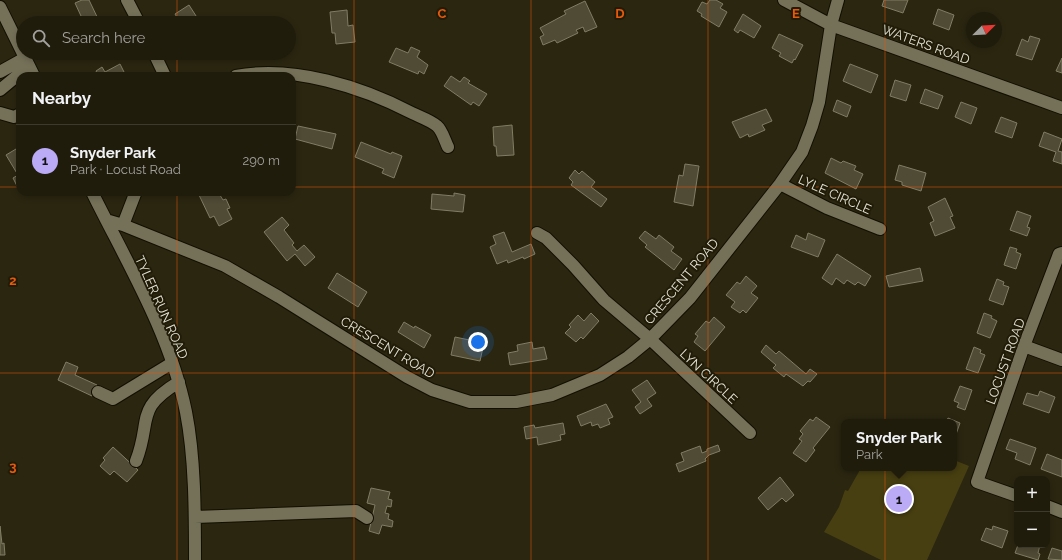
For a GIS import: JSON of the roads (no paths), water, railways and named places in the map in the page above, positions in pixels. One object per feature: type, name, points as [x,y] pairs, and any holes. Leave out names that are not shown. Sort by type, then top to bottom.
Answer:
[{"type":"street","points":[[127,0],[135,16]]},
{"type":"street","name":"WATERS ROAD","points":[[784,0],[831,24],[1062,108]]},
{"type":"street","name":"CRESCENT ROAD","points":[[106,220],[123,225],[224,266],[279,296],[407,377],[432,390],[470,402],[516,402],[552,395],[600,375],[628,357],[650,339],[690,298],[780,184],[802,152],[812,126],[819,102],[831,24],[838,0]]},
{"type":"street","points":[[0,7],[16,40]]},
{"type":"street","points":[[157,60],[163,72]]},
{"type":"street","points":[[0,72],[29,67]]},
{"type":"street","points":[[296,76],[344,85],[384,98],[437,126],[448,147]]},
{"type":"street","points":[[0,90],[16,77]]},
{"type":"street","points":[[0,113],[14,117],[16,116]]},
{"type":"street","name":"LYLE CIRCLE","points":[[780,184],[827,208],[880,228]]},
{"type":"street","name":"TYLER RUN ROAD","points":[[94,196],[165,340],[179,382],[186,413],[195,517],[196,560]]},
{"type":"street","points":[[123,225],[134,196]]},
{"type":"street","name":"LYN CIRCLE","points":[[537,233],[546,238],[573,265],[604,300],[650,339],[750,433]]},
{"type":"street","name":"LOCUST ROAD","points":[[1014,495],[977,482],[1024,346],[1059,254],[1062,252]]},
{"type":"street","points":[[1024,346],[1062,360]]},
{"type":"street","points":[[98,392],[113,399],[138,377],[172,363]]},
{"type":"street","points":[[136,461],[140,450],[149,406],[161,393],[179,382]]},
{"type":"street","points":[[1050,507],[1062,512]]},
{"type":"street","points":[[195,517],[356,511],[367,518]]},
{"type":"place","name":"Snyder Park","points":[[899,499]]}]
